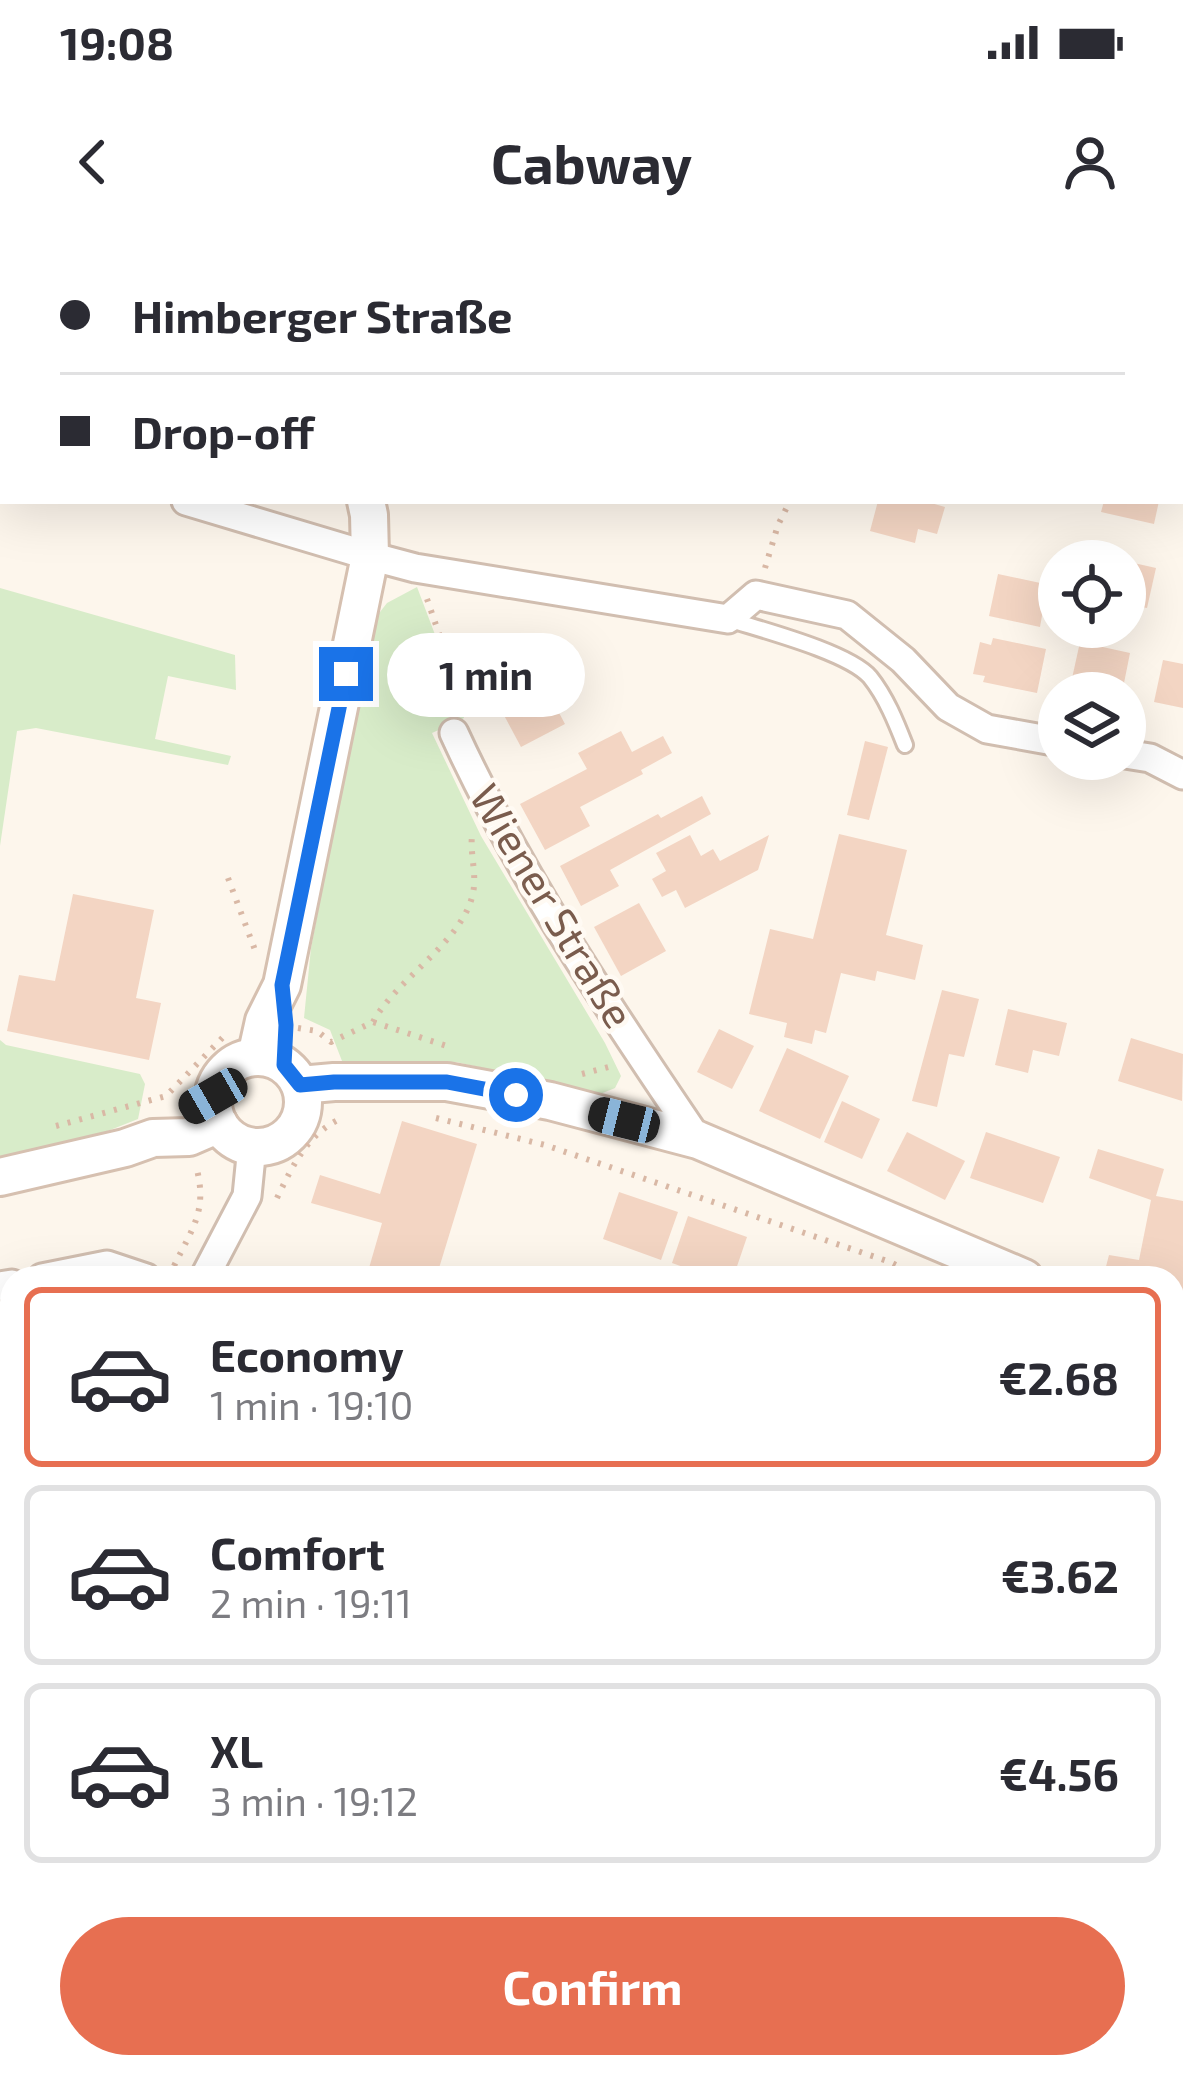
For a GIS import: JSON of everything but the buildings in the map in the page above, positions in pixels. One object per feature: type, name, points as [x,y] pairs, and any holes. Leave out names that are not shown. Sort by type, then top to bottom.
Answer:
[{"type":"main road","points":[[177,1123],[252,1147],[282,1140],[297,1124],[282,1061],[271,976],[370,556],[367,504]]},
{"type":"main road","points":[[0,1177],[177,1123],[227,1068],[246,1058],[282,1061],[359,1098],[447,1082],[550,1101],[698,1140],[996,1266]]},
{"type":"street","points":[[196,504],[416,568],[728,620],[756,595],[847,615],[903,660],[948,707],[987,729],[1038,738]]},
{"type":"street","name":"Wiener Straße","points":[[454,733],[530,883],[698,1140]]},
{"type":"street","points":[[1146,757],[1183,775]]},
{"type":"street","points":[[210,1266],[247,1196],[252,1147]]},
{"type":"lane","points":[[728,620],[816,646],[867,673],[893,713],[905,745]]},
{"type":"path","points":[[756,595],[788,504]]},
{"type":"path","points":[[416,568],[468,717],[454,733]]},
{"type":"path","points":[[177,1123],[243,1016],[282,1061],[317,1031],[331,1042],[373,1022],[382,1005],[459,925],[472,900],[476,881],[472,820],[485,800]]},
{"type":"path","points":[[228,878],[271,976]]},
{"type":"path","points":[[373,1022],[458,1049]]},
{"type":"path","points":[[575,1076],[643,1058]]},
{"type":"path","points":[[233,1222],[261,1232],[296,1158],[318,1132],[359,1098]]},
{"type":"path","points":[[432,1117],[545,1145],[898,1266]]},
{"type":"path","points":[[41,1130],[177,1123]]},
{"type":"path","points":[[174,1266],[201,1210],[200,1182],[177,1123]]},
{"type":"green space","points":[[417,587],[464,718],[432,733],[481,836],[621,1076],[615,1088],[600,1094],[456,1062],[342,1061],[330,1030],[304,1018],[311,948],[373,621],[387,603]]},
{"type":"green space","points":[[0,588],[235,655],[236,690],[168,676],[155,739],[231,756],[228,765],[36,728],[17,731],[0,846]]},
{"type":"green space","points":[[0,1040],[140,1074],[145,1084],[138,1119],[75,1144],[0,1160]]},
{"type":"route","points":[[346,674],[282,985],[284,1065],[300,1085],[447,1082],[516,1095]]}]
